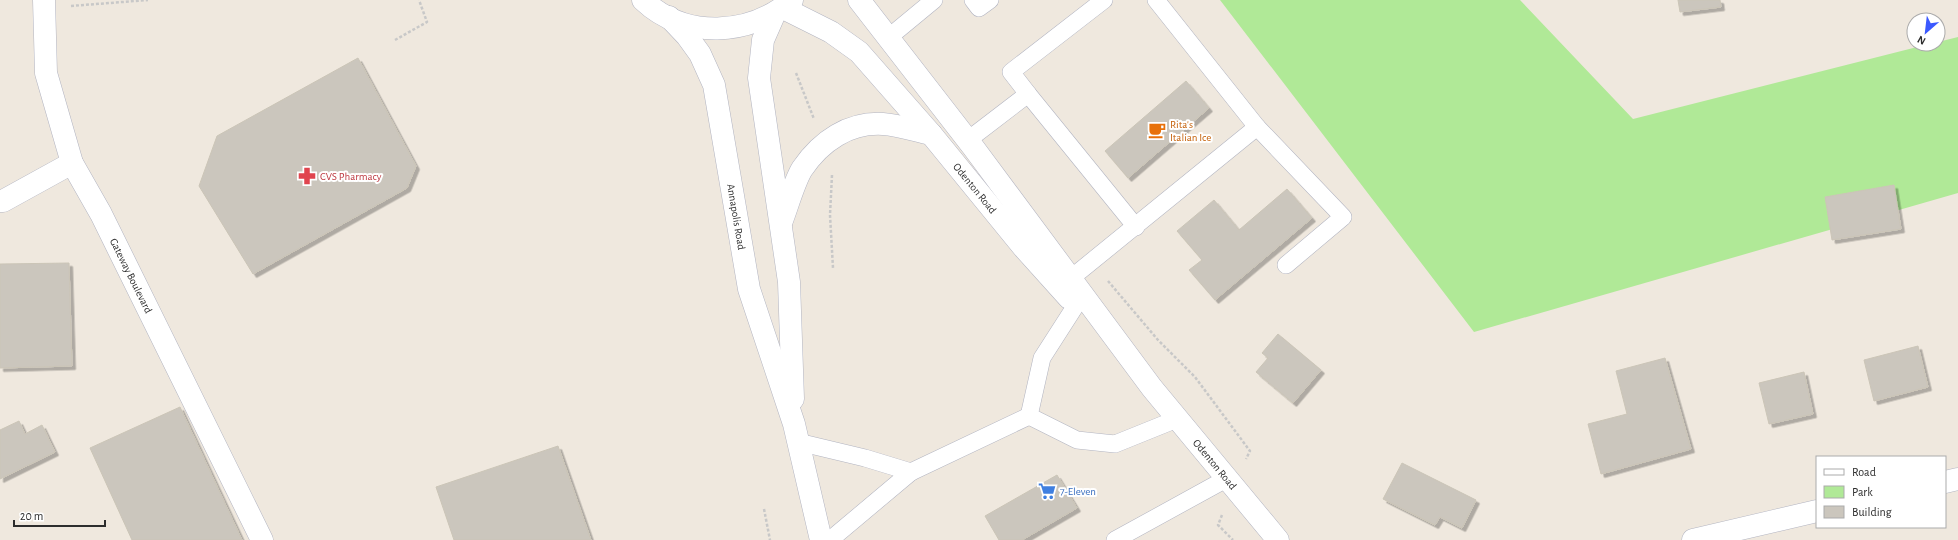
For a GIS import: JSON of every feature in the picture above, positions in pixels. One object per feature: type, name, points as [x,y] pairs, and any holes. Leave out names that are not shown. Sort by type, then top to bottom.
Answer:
[{"type":"street","name":"Gateway Boulevard","points":[[44,0],[46,73],[72,164],[101,214],[262,540]]},
{"type":"street","points":[[643,0],[653,10],[686,25],[712,29],[737,28],[783,8]]},
{"type":"street","name":"Odenton Road","points":[[859,0],[968,140],[1152,388],[1278,540]]},
{"type":"street","name":"Annapolis Road","points":[[783,8],[763,40],[759,78],[789,282],[796,433]]},
{"type":"street","name":"Odenton Road","points":[[783,8],[831,32],[859,52],[931,134],[1024,248],[1152,388]]},
{"type":"street","name":"Annapolis Road","points":[[669,17],[687,36],[700,54],[714,85],[749,289],[796,433],[821,540]]},
{"type":"street","points":[[780,224],[802,170],[820,149],[840,132],[861,126],[884,124],[931,134]]},
{"type":"street","points":[[0,201],[3,201],[72,164]]},
{"type":"street","points":[[1946,482],[1958,479]]},
{"type":"street","points":[[1693,540],[1816,511]]},
{"type":"lane","points":[[888,38],[934,0]]},
{"type":"lane","points":[[973,0],[979,8],[990,0]]},
{"type":"lane","points":[[1104,0],[1011,72],[1136,227]]},
{"type":"lane","points":[[1156,0],[1257,127],[1343,217],[1286,265]]},
{"type":"lane","points":[[968,140],[1028,94]]},
{"type":"lane","points":[[1070,279],[1136,227],[1257,127]]},
{"type":"lane","points":[[1029,416],[1042,358],[1076,305]]},
{"type":"lane","points":[[1029,416],[1077,440],[1114,444],[1177,419]]},
{"type":"lane","points":[[830,540],[911,472],[1029,416]]},
{"type":"lane","points":[[796,433],[865,458],[911,472]]},
{"type":"lane","points":[[1115,540],[1226,479]]},
{"type":"path","points":[[71,6],[148,0]]},
{"type":"path","points":[[395,40],[427,22],[419,0]]},
{"type":"path","points":[[764,509],[770,540]]},
{"type":"green space","points":[[1220,0],[1520,0],[1633,119],[1906,50],[1906,52],[1946,52],[1946,40],[1958,37],[1958,193],[1474,332]]},
{"type":"building","points":[[1678,0],[1720,0],[1721,7],[1680,12]]},
{"type":"building","name":"CVS Pharmacy","points":[[358,58],[416,166],[407,188],[253,274],[199,186],[217,136]]},
{"type":"building","name":"Rita's Italian Ice","points":[[1186,81],[1209,108],[1128,178],[1105,151]]},
{"type":"building","points":[[1894,185],[1901,229],[1832,240],[1825,197]]},
{"type":"building","points":[[1287,189],[1312,218],[1215,300],[1189,270],[1202,260],[1177,231],[1214,200],[1239,230]]},
{"type":"building","points":[[69,263],[72,366],[0,368],[0,264]]},
{"type":"building","points":[[1278,334],[1321,370],[1293,403],[1256,372],[1268,358],[1262,353]]},
{"type":"building","points":[[1918,346],[1928,387],[1874,401],[1864,360]]},
{"type":"building","points":[[1665,358],[1691,449],[1601,474],[1588,424],[1627,414],[1616,371]]},
{"type":"building","points":[[1804,372],[1813,414],[1769,424],[1759,383]]},
{"type":"building","points":[[180,407],[242,540],[132,540],[90,448]]},
{"type":"building","points":[[19,421],[25,434],[42,425],[55,452],[0,479],[0,430]]},
{"type":"building","points":[[558,446],[591,540],[454,540],[436,487]]},
{"type":"building","points":[[1402,463],[1476,500],[1462,528],[1440,517],[1435,525],[1383,499]]},
{"type":"building","name":"7-Eleven","points":[[1057,475],[1077,508],[1022,540],[999,540],[985,516]]},
{"type":"place","name":"Rita's Italian Ice","points":[[1157,130]]},
{"type":"place","name":"CVS Pharmacy","points":[[307,176]]},
{"type":"place","name":"7-Eleven","points":[[1047,491]]}]
